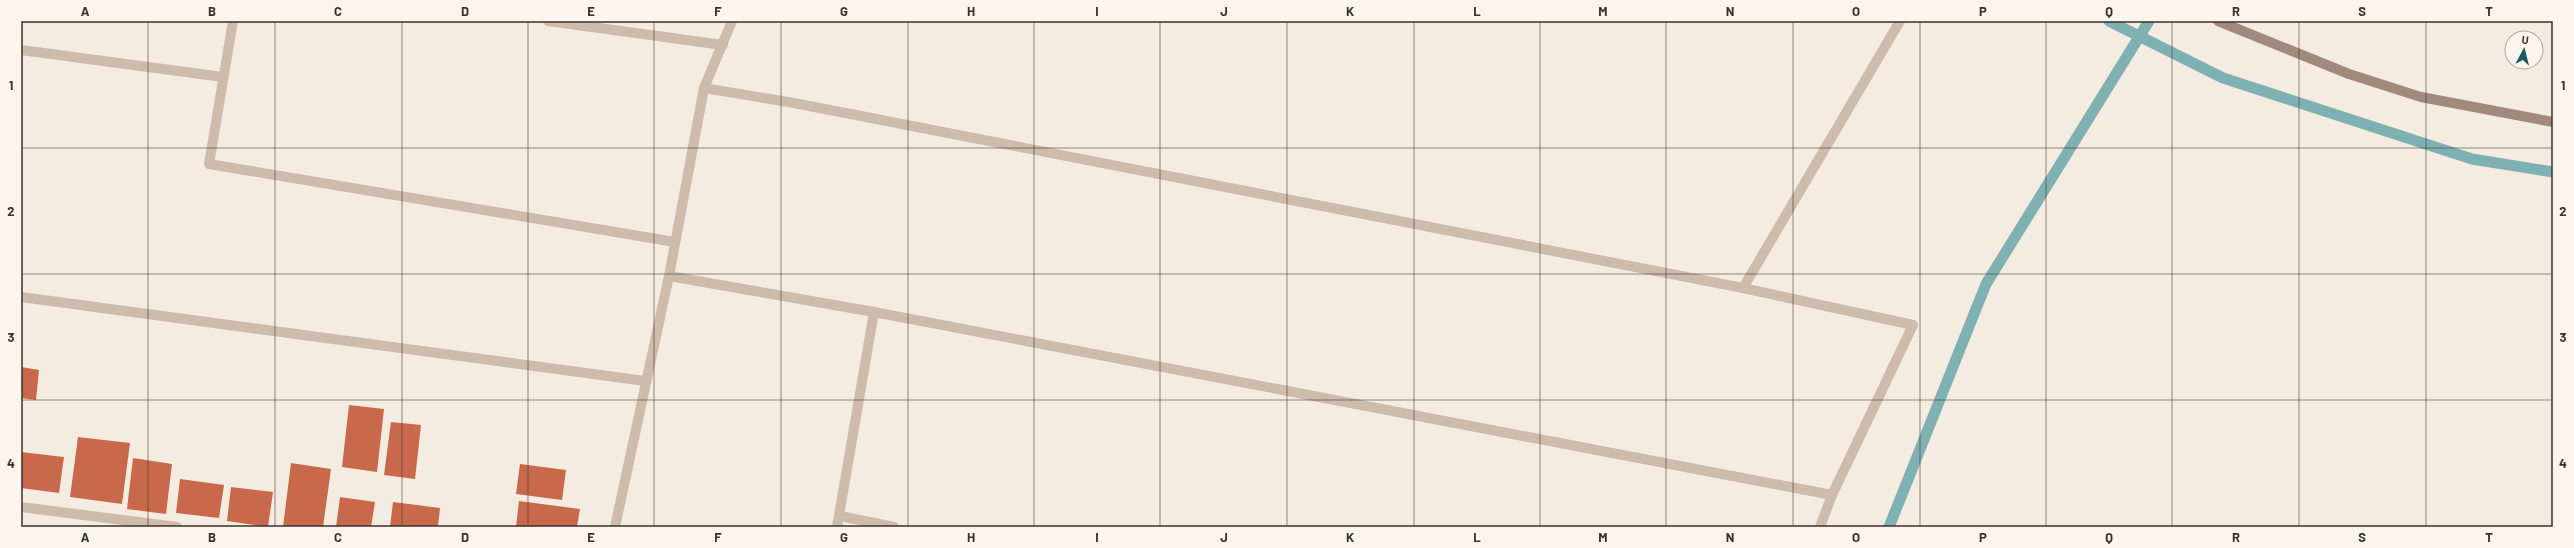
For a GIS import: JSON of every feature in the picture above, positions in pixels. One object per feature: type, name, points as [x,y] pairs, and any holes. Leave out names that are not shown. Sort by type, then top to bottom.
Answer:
[{"type":"street","points":[[233,21],[208,164],[675,242]]},
{"type":"street","points":[[548,21],[723,45]]},
{"type":"street","points":[[615,527],[675,242],[704,88],[732,21]]},
{"type":"street","points":[[1743,288],[1900,21]]},
{"type":"street","points":[[2218,21],[2349,74],[2421,97],[2553,122]]},
{"type":"street","points":[[21,50],[223,77]]},
{"type":"street","points":[[704,88],[794,103],[1743,288],[1913,325],[1832,495],[1820,527]]},
{"type":"street","points":[[668,276],[874,312],[1832,495]]},
{"type":"street","points":[[21,297],[646,381]]},
{"type":"street","points":[[837,527],[874,312]]},
{"type":"street","points":[[21,507],[177,527]]},
{"type":"street","points":[[840,516],[894,527]]},
{"type":"building","points":[[21,367],[39,370],[36,400],[21,398]]},
{"type":"building","points":[[349,405],[384,409],[377,472],[342,467]]},
{"type":"building","points":[[391,422],[421,425],[415,479],[384,475]]},
{"type":"building","points":[[78,437],[130,443],[122,504],[70,497]]},
{"type":"building","points":[[21,452],[64,457],[59,493],[21,488]]},
{"type":"building","points":[[133,458],[172,464],[166,514],[127,509]]},
{"type":"building","points":[[291,463],[331,469],[323,527],[283,527]]},
{"type":"building","points":[[520,464],[566,470],[562,500],[516,494]]},
{"type":"building","points":[[180,479],[224,485],[219,518],[176,513]]},
{"type":"building","points":[[231,487],[273,492],[268,527],[227,521]]},
{"type":"building","points":[[340,497],[375,502],[371,527],[336,527]]},
{"type":"building","points":[[519,501],[580,509],[577,527],[516,527]]},
{"type":"building","points":[[393,502],[440,508],[438,527],[390,527]]},
{"type":"waterway","points":[[2109,21],[2223,78],[2472,159],[2553,172]]},
{"type":"waterway","points":[[1889,527],[1986,284],[2149,21]]}]
